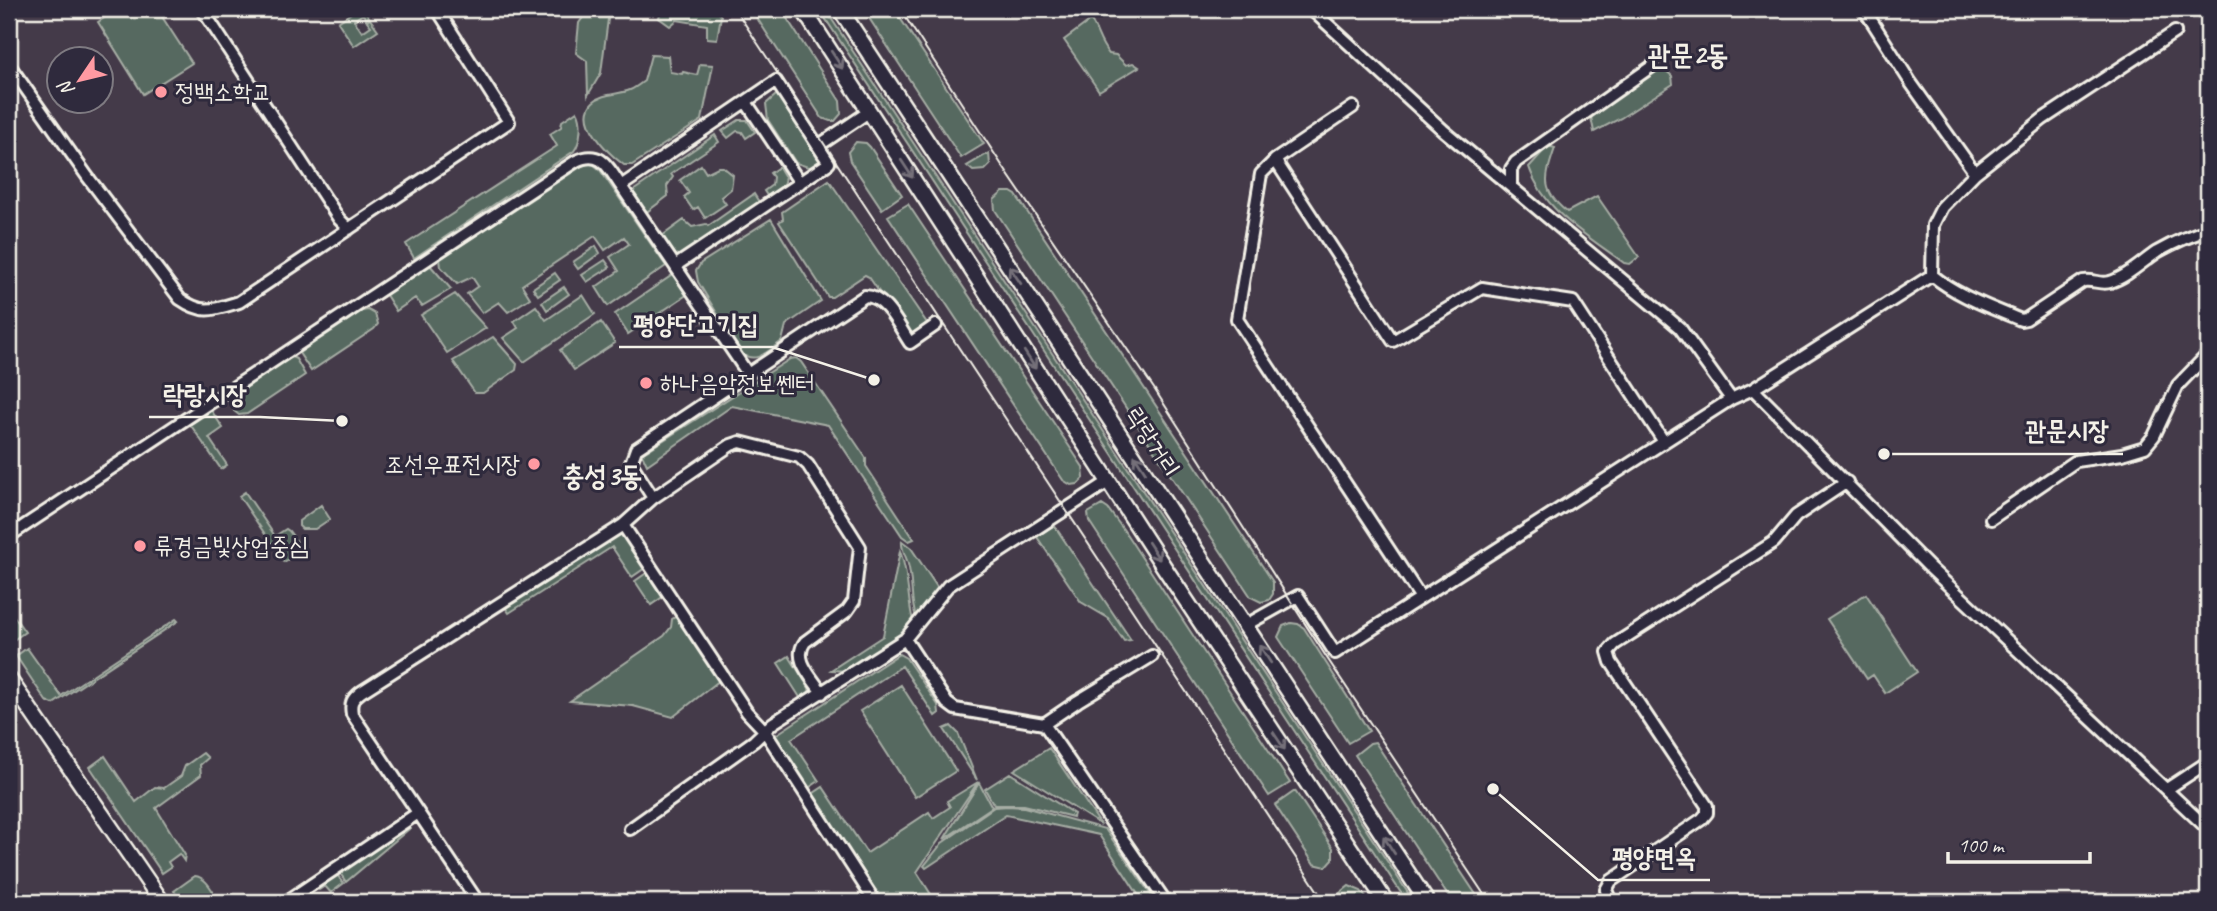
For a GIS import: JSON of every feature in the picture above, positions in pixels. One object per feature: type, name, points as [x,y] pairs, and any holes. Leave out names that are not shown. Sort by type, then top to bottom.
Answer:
[{"type":"main road","points":[[803,9],[1108,482],[1386,902]]},
{"type":"main road","name":"락랑거리","points":[[840,9],[1427,902]]},
{"type":"main road","points":[[9,679],[162,902]]},
{"type":"street","points":[[202,9],[339,219],[349,229]]},
{"type":"street","points":[[9,68],[158,273],[180,299],[192,308],[209,311],[239,303],[509,122],[437,9]]},
{"type":"street","points":[[1311,9],[1443,130],[1680,328],[1731,400]]},
{"type":"street","points":[[1864,9],[1911,83],[1975,173]]},
{"type":"street","points":[[1932,275],[1933,225],[1942,207],[1975,173],[2043,119],[2175,32]]},
{"type":"street","points":[[1511,187],[1511,169],[1516,162],[1651,67]]},
{"type":"street","points":[[621,186],[776,81],[829,163],[675,267]]},
{"type":"street","points":[[746,102],[800,183]]},
{"type":"street","points":[[1353,107],[1275,160],[1261,174],[1237,318],[1421,598]]},
{"type":"street","points":[[818,146],[870,111]]},
{"type":"street","points":[[9,536],[587,156],[598,158],[621,186],[748,374]]},
{"type":"street","points":[[1275,160],[1393,341],[1482,288],[1573,302],[1664,442]]},
{"type":"street","points":[[1932,275],[1973,300],[2021,320],[2083,281],[2092,280],[2103,284],[2113,282],[2159,251],[2191,235],[2208,230]]},
{"type":"street","points":[[1246,625],[1298,596],[1335,653],[1664,442],[1932,275]]},
{"type":"street","points":[[653,499],[631,463],[636,449],[864,296],[873,296],[882,302],[910,343],[936,325]]},
{"type":"street","points":[[1991,519],[2076,461],[2122,454],[2145,447],[2154,436],[2178,385],[2208,354]]},
{"type":"street","points":[[1753,389],[1930,568],[2208,829]]},
{"type":"street","points":[[478,902],[352,714],[350,704],[354,697],[623,525],[653,499],[732,444],[740,442],[799,457],[808,465],[860,547],[854,601],[847,611],[799,649],[799,656],[822,693]]},
{"type":"street","points":[[630,829],[754,741],[764,730],[905,639],[948,586],[1108,482]]},
{"type":"street","points":[[1611,902],[1606,890],[1611,881],[1702,819],[1707,813],[1707,806],[1611,662],[1608,652],[1615,644],[1774,542],[1796,516],[1847,482]]},
{"type":"street","points":[[623,525],[747,712],[764,730],[875,902]]},
{"type":"street","points":[[905,639],[947,704],[955,709],[1044,724],[1152,656]]},
{"type":"street","points":[[1044,724],[1166,902]]},
{"type":"street","points":[[2167,789],[2208,762]]},
{"type":"street","points":[[286,902],[418,813]]},
{"type":"green space","points":[[118,9],[157,9],[192,63],[143,94],[116,51],[116,46],[113,46],[98,22]]},
{"type":"green space","points":[[357,9],[363,9],[369,17],[366,19],[363,14],[354,20],[362,32],[371,26],[367,21],[370,19],[378,30],[354,46],[338,22]]},
{"type":"green space","points":[[589,9],[615,9],[608,19],[601,73],[588,95],[587,61],[576,53],[579,23]]},
{"type":"green space","points":[[661,9],[716,9],[721,16],[717,39],[707,38],[707,25],[677,20],[670,26],[659,18]]},
{"type":"green space","points":[[751,9],[781,9],[840,101],[841,114],[835,121],[822,118]]},
{"type":"green space","points":[[819,9],[825,9],[1414,902],[1407,902]]},
{"type":"green space","points":[[863,9],[894,9],[984,144],[961,158]]},
{"type":"green space","points":[[1091,20],[1109,54],[1116,55],[1126,65],[1133,63],[1139,67],[1099,91],[1064,40]]},
{"type":"green space","points":[[651,55],[668,56],[670,72],[682,74],[697,75],[700,64],[713,65],[702,120],[632,165],[624,165],[596,136],[588,118],[588,109],[597,99],[630,90],[644,81]]},
{"type":"green space","points":[[1663,68],[1672,76],[1673,84],[1594,132],[1591,117],[1603,105]]},
{"type":"green space","points":[[777,94],[822,162],[811,168],[796,163],[768,120],[766,104]]},
{"type":"green space","points":[[577,111],[580,131],[574,151],[414,258],[406,244],[557,146],[550,134],[561,127],[562,121]]},
{"type":"green space","points":[[739,120],[747,120],[755,132],[746,138],[742,132],[737,131],[728,138],[722,131]]},
{"type":"green space","points":[[715,135],[719,142],[671,174],[673,177],[667,186],[668,196],[644,214],[630,193]]},
{"type":"green space","points":[[856,142],[866,143],[870,147],[902,195],[882,209],[850,161],[848,152]]},
{"type":"green space","points":[[1548,146],[1555,148],[1547,176],[1552,197],[1567,212],[1597,196],[1639,257],[1630,264],[1624,263],[1582,233],[1545,197],[1529,167]]},
{"type":"green space","points":[[989,153],[990,165],[985,170],[973,171],[967,166]]},
{"type":"green space","points":[[592,163],[600,170],[666,266],[608,306],[596,287],[619,271],[610,257],[629,244],[624,237],[605,250],[595,236],[522,285],[530,298],[508,312],[499,302],[482,313],[467,294],[478,286],[472,277],[457,284],[441,267],[440,259],[585,164]]},
{"type":"green space","points":[[701,165],[706,173],[723,167],[733,175],[731,189],[721,197],[726,204],[705,218],[698,207],[693,210],[684,197],[689,193],[680,180]]},
{"type":"green space","points":[[779,167],[785,177],[783,187],[768,197],[764,191],[772,185],[773,177],[770,173]]},
{"type":"green space","points":[[829,180],[927,323],[909,336],[865,275],[828,297],[779,222],[783,219],[782,212]]},
{"type":"green space","points":[[1003,192],[1016,195],[1273,582],[1273,594],[1269,600],[1261,602],[1251,597],[995,210],[994,200]]},
{"type":"green space","points":[[754,194],[759,202],[678,258],[662,236],[684,220],[692,227],[706,224],[708,226]]},
{"type":"green space","points":[[908,204],[1083,467],[1084,478],[1078,484],[1071,485],[1063,480],[888,216]]},
{"type":"green space","points":[[771,219],[821,301],[786,325],[782,341],[762,355],[752,358],[741,353],[698,282],[696,271],[701,263]]},
{"type":"green space","points":[[596,246],[600,253],[578,269],[573,262]]},
{"type":"green space","points":[[605,260],[610,267],[587,282],[582,275]]},
{"type":"green space","points":[[430,265],[451,289],[422,306],[415,298],[396,311],[386,295]]},
{"type":"green space","points":[[555,273],[560,280],[538,295],[533,288]]},
{"type":"green space","points":[[674,274],[688,294],[628,334],[615,314]]},
{"type":"green space","points":[[564,287],[569,294],[547,310],[542,302]]},
{"type":"green space","points":[[455,294],[486,328],[447,353],[421,315]]},
{"type":"green space","points":[[583,295],[595,314],[524,362],[503,338],[518,328],[514,321],[536,306],[546,320]]},
{"type":"green space","points":[[368,310],[375,314],[378,324],[374,329],[311,371],[299,353],[362,311]]},
{"type":"green space","points":[[601,322],[615,343],[574,370],[560,350]]},
{"type":"green space","points":[[493,337],[517,364],[516,370],[483,393],[475,393],[453,361]]},
{"type":"green space","points":[[292,357],[305,375],[247,414],[239,415],[234,411],[231,397]]},
{"type":"green space","points":[[796,358],[866,458],[866,466],[914,539],[909,541],[902,536],[828,425],[732,406],[647,465],[642,454],[790,359]]},
{"type":"green space","points":[[211,410],[223,428],[209,438],[227,465],[221,469],[190,424]]},
{"type":"green space","points":[[245,492],[275,536],[286,529],[303,550],[284,562],[239,496]]},
{"type":"green space","points":[[321,505],[330,519],[315,529],[302,529],[299,521]]},
{"type":"green space","points":[[1102,505],[1123,529],[1290,783],[1269,796],[1089,521],[1088,513]]},
{"type":"green space","points":[[1054,525],[1131,640],[1124,641],[1108,618],[1081,602],[1037,537]]},
{"type":"green space","points":[[617,535],[622,535],[645,568],[632,577],[612,547],[509,613],[505,607]]},
{"type":"green space","points":[[902,541],[911,548],[939,590],[916,617],[910,570]]},
{"type":"green space","points":[[900,551],[913,621],[901,636],[846,671],[831,670],[883,636]]},
{"type":"green space","points":[[648,572],[664,596],[651,605],[635,581]]},
{"type":"green space","points":[[1866,594],[1917,672],[1885,693],[1873,675],[1867,679],[1827,619]]},
{"type":"green space","points":[[13,615],[25,632],[9,643],[9,619]]},
{"type":"green space","points":[[677,616],[720,680],[673,717],[633,706],[570,701],[664,636],[671,627],[672,619]]},
{"type":"green space","points":[[176,619],[178,621],[53,704],[46,701],[16,656],[27,648],[61,696]]},
{"type":"green space","points":[[1291,623],[1304,628],[1369,731],[1348,743],[1278,637],[1283,626]]},
{"type":"green space","points":[[899,654],[906,658],[938,705],[939,713],[935,716],[902,666],[791,739],[819,781],[807,789],[774,736]]},
{"type":"green space","points":[[789,656],[809,688],[810,694],[801,699],[778,663]]},
{"type":"green space","points":[[901,685],[956,771],[915,797],[860,711]]},
{"type":"green space","points":[[951,726],[958,733],[977,780],[944,729]]},
{"type":"green space","points":[[1375,742],[1481,902],[1452,902],[1355,755]]},
{"type":"green space","points":[[1049,748],[1101,825],[1014,770]]},
{"type":"green space","points":[[203,753],[208,758],[200,765],[201,775],[156,808],[185,855],[184,861],[179,854],[168,862],[171,867],[162,873],[90,767],[105,756],[136,802],[155,787],[164,788],[181,776],[185,766]]},
{"type":"green space","points":[[1010,773],[1074,814],[1073,817],[1024,805],[994,805],[985,789]]},
{"type":"green space","points":[[978,782],[917,872],[932,896],[923,902],[884,902],[811,795],[823,787],[867,853],[929,812],[933,818],[950,807],[947,801]]},
{"type":"green space","points":[[979,783],[992,807],[944,839]]},
{"type":"green space","points":[[1295,791],[1333,848],[1333,859],[1326,867],[1314,864],[1275,805]]},
{"type":"green space","points":[[994,807],[1024,807],[1105,829],[1156,902],[1143,902],[1099,835],[1006,815],[926,868],[924,866],[942,843]]},
{"type":"green space","points":[[409,829],[346,882],[340,873]]},
{"type":"green space","points":[[337,875],[344,883],[331,893],[325,886],[319,890],[317,888]]},
{"type":"green space","points":[[195,876],[206,882],[220,902],[182,902],[174,891]]},
{"type":"green space","points":[[1349,886],[1361,891],[1369,902],[1340,902],[1340,893]]},
{"type":"tram line","points":[[735,9],[1325,902]]},
{"type":"tram line","points":[[900,9],[1009,176],[1155,390],[1327,658],[1489,902]]},
{"type":"place","name":"정백소학교","points":[[161,92]]},
{"type":"place","name":"평양단고기집","points":[[874,380]]},
{"type":"place","name":"하나음악정보쎈터","points":[[646,383]]},
{"type":"place","name":"락랑시장","points":[[342,421]]},
{"type":"place","name":"관문시장","points":[[1884,454]]},
{"type":"place","name":"조선우표전시장","points":[[534,464]]},
{"type":"place","name":"류경금빛상업중심","points":[[140,546]]},
{"type":"place","name":"평양면옥","points":[[1493,789]]},
{"type":"district","name":"관문2동","points":[[1688,54]]},
{"type":"district","name":"충성3동","points":[[602,475]]}]
